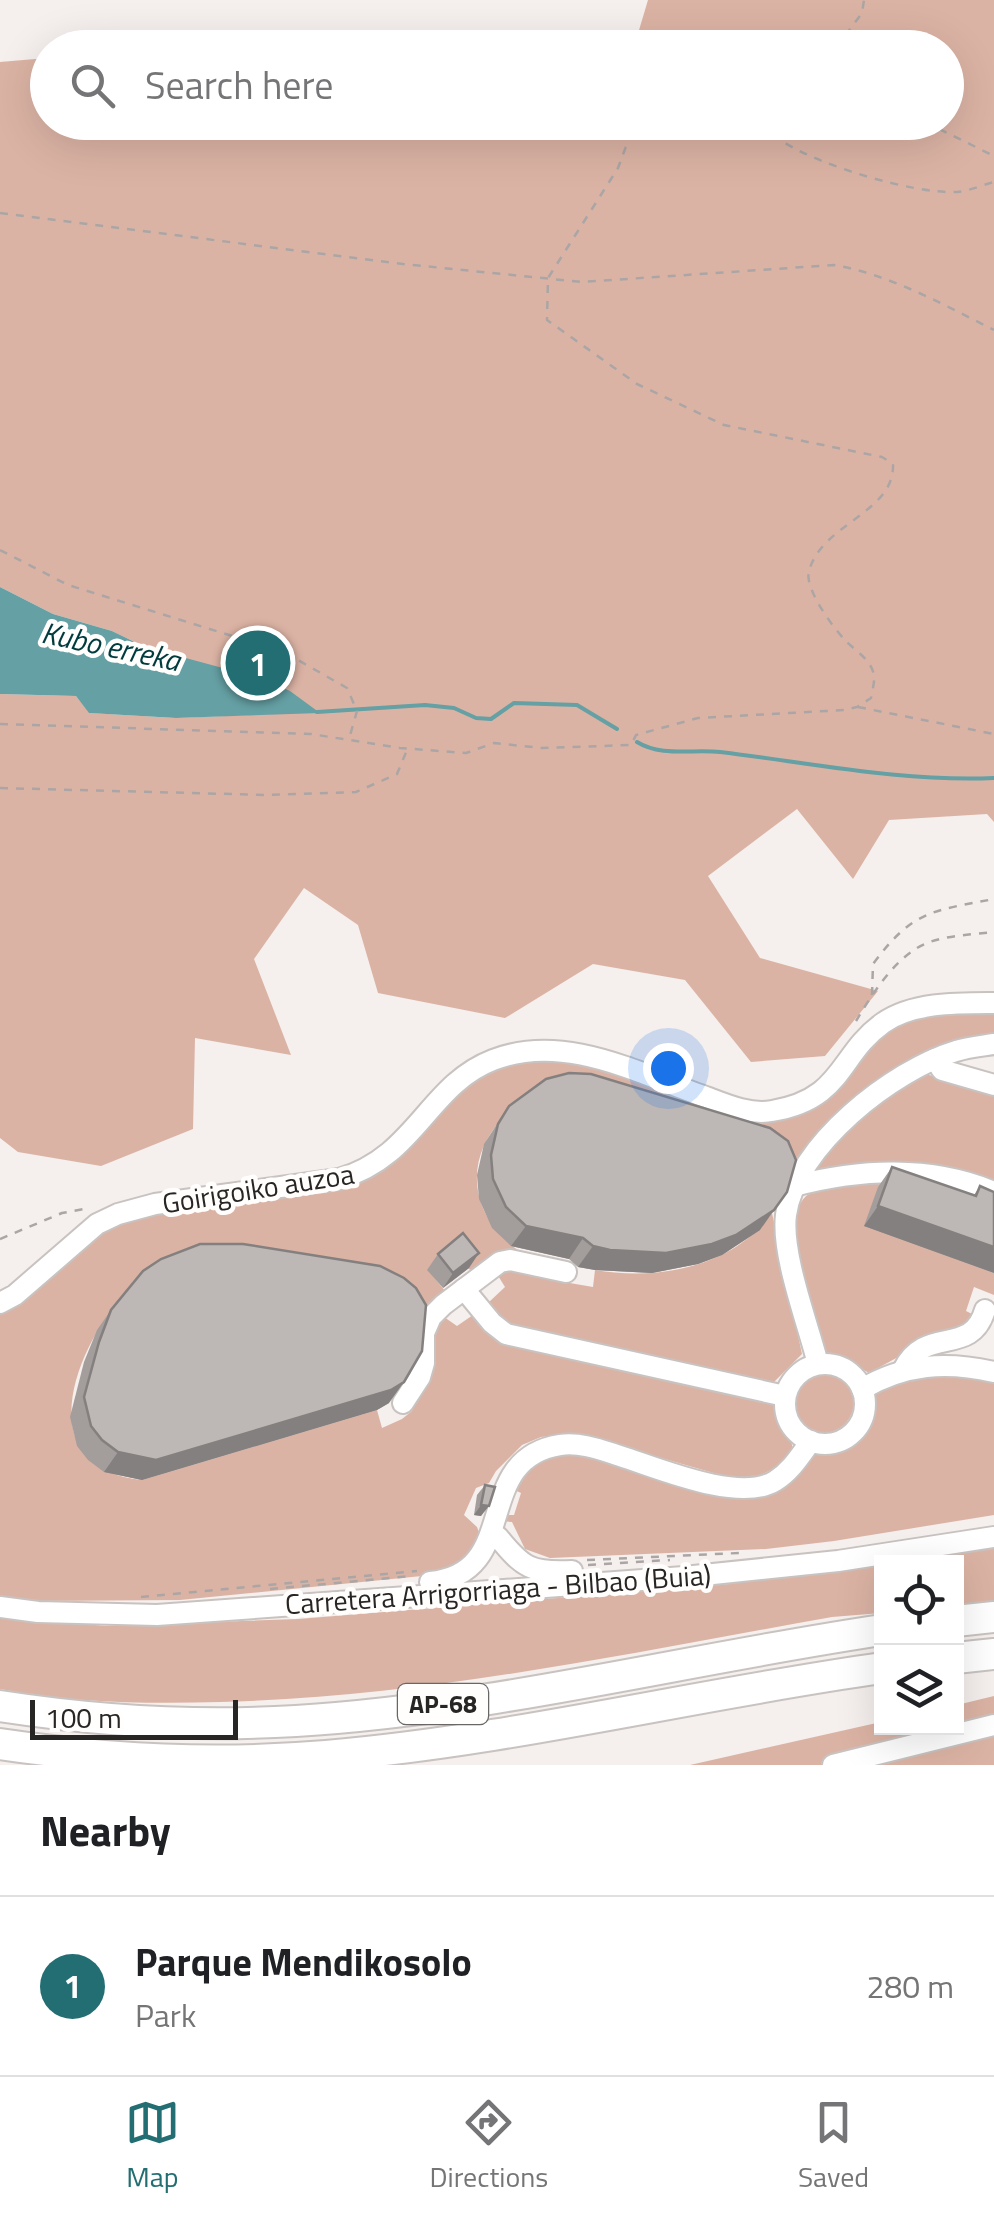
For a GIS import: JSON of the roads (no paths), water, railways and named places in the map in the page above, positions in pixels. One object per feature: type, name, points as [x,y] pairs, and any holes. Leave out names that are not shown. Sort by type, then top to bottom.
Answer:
[{"type":"highway","points":[[964,1620],[994,1617]]},
{"type":"highway","name":"AP-68","points":[[0,1706],[147,1722],[224,1724],[324,1719],[480,1699],[874,1631]]},
{"type":"highway","points":[[964,1657],[994,1654]]},
{"type":"highway","name":"AP-68","points":[[0,1744],[145,1759],[224,1761],[327,1756],[485,1735],[874,1669]]},
{"type":"street","name":"Goirigoiko auzoa","points":[[0,1303],[98,1224],[118,1214],[155,1204],[339,1179],[362,1172],[395,1150],[456,1083],[494,1059],[524,1051],[575,1051],[740,1110],[770,1112],[816,1095],[836,1080],[868,1036],[893,1017],[950,1004],[994,1003]]},
{"type":"street","points":[[818,1364],[787,1247],[786,1215],[803,1167],[824,1140],[872,1098],[935,1059],[957,1050],[994,1044]]},
{"type":"street","points":[[935,1059],[942,1070],[994,1085]]},
{"type":"street","points":[[794,1186],[841,1175],[885,1172],[936,1176],[994,1192]]},
{"type":"street","points":[[402,1403],[413,1391],[424,1362],[427,1324],[443,1304],[500,1262],[510,1260],[566,1272]]},
{"type":"street","points":[[464,1289],[506,1334],[785,1396]]},
{"type":"street","points":[[904,1370],[909,1358],[927,1345],[968,1337],[980,1326],[985,1310]]},
{"type":"street","points":[[818,1364],[844,1369],[862,1388],[863,1414],[858,1426],[836,1442],[810,1441],[787,1418],[785,1396],[796,1375],[818,1364]]},
{"type":"street","points":[[862,1388],[904,1370],[942,1364],[994,1372]]},
{"type":"street","points":[[493,1589],[484,1573],[500,1494],[515,1470],[534,1451],[563,1444],[589,1446],[699,1480],[741,1488],[772,1483],[792,1468],[810,1441]]},
{"type":"street","points":[[493,1536],[535,1571],[637,1567],[655,1578]]},
{"type":"street","points":[[245,1607],[295,1593],[444,1581],[468,1570],[493,1536]]},
{"type":"street","name":"Carretera Arrigorriaga - Bilbao (Buia)","points":[[0,1608],[95,1615],[158,1614],[655,1578],[838,1562],[994,1536]]},
{"type":"street","points":[[832,1765],[994,1725]]},
{"type":"water","points":[[0,587],[53,614],[112,631],[145,647],[263,679],[290,691],[320,713],[176,718],[89,713],[76,696],[0,694]]},
{"type":"waterway","name":"Kubo erreka","points":[[317,712],[425,705],[454,708],[476,718],[491,719],[514,703],[577,705],[617,729]]},
{"type":"waterway","name":"Kubo erreka","points":[[637,742],[667,751],[720,752],[891,774],[994,778]]},
{"type":"place","name":"Parque Mendikosolo","points":[[258,663]]}]
